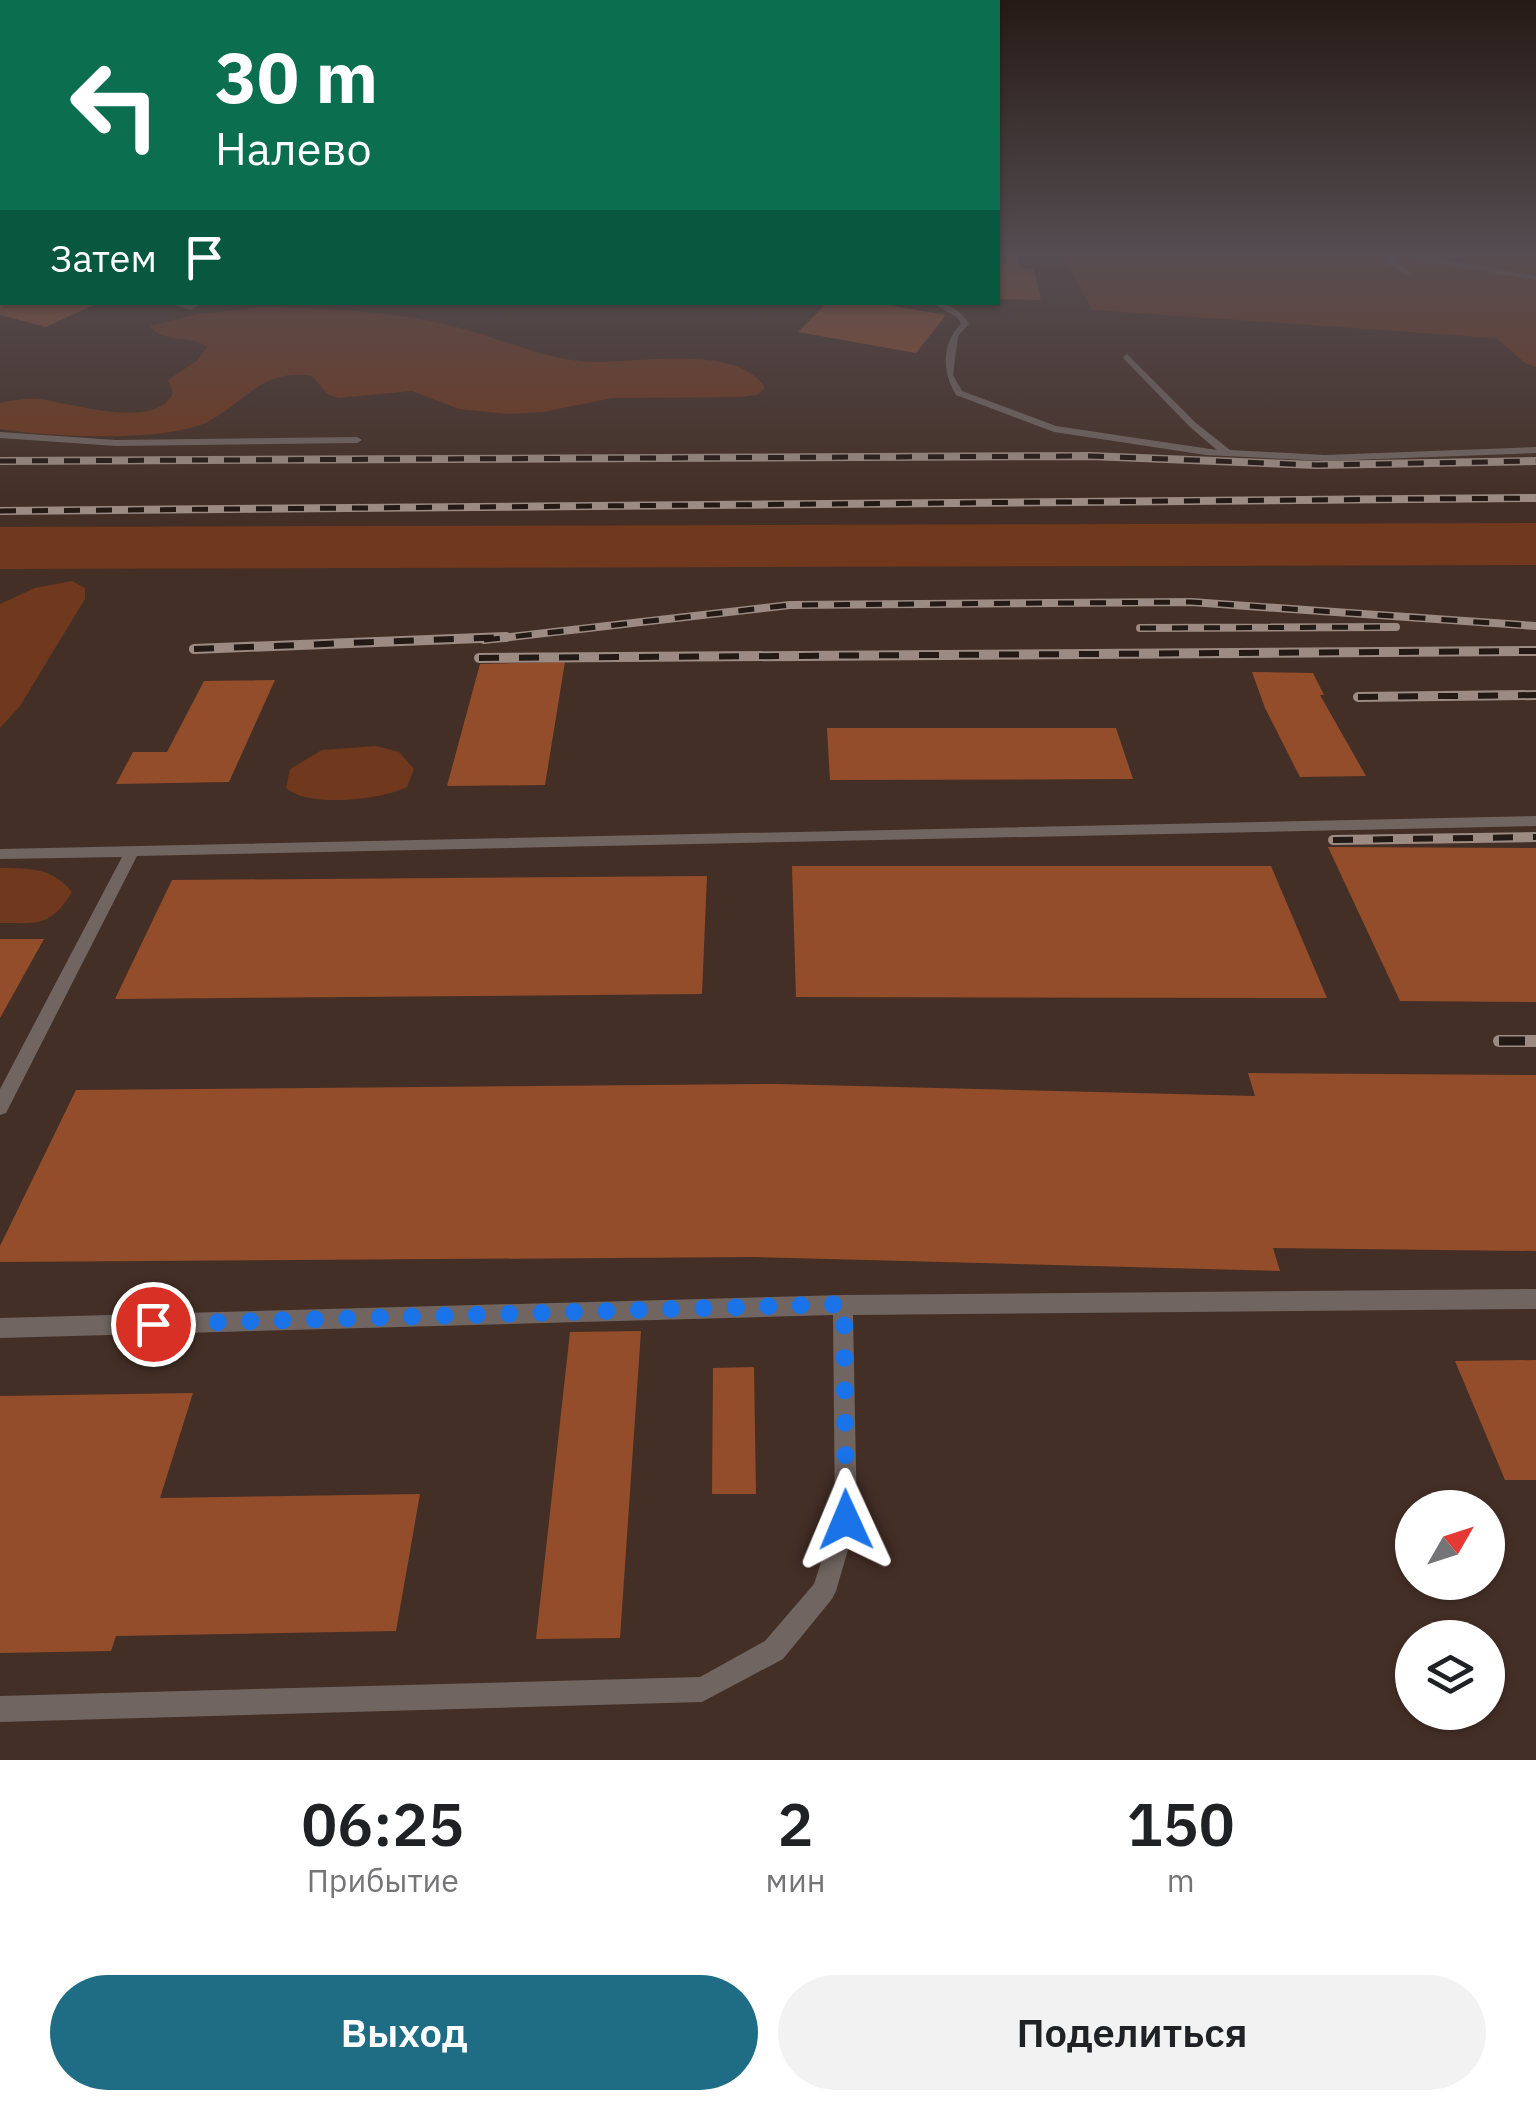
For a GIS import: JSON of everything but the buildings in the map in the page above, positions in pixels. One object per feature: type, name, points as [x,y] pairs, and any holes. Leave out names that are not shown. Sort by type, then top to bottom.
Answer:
[{"type":"lane","points":[[955,334],[949,375],[960,393],[1054,429],[1226,452],[1325,458],[1536,450]]},
{"type":"lane","points":[[1127,358],[1192,425],[1226,452]]},
{"type":"lane","points":[[0,435],[116,443],[357,440]]},
{"type":"lane","points":[[0,854],[1536,822]]},
{"type":"lane","points":[[0,1106],[132,851]]},
{"type":"lane","points":[[0,1328],[844,1304],[1536,1300]]},
{"type":"lane","points":[[0,1710],[702,1689],[774,1650],[824,1592],[846,1520],[844,1304]]},
{"type":"shaded area","points":[[480,334],[575,361],[710,360],[752,374],[765,388],[757,395],[741,397],[612,398],[543,412],[508,414],[459,409],[412,391],[338,398],[327,394],[312,376],[292,375],[261,385],[210,421],[174,431],[98,436],[0,429],[0,403],[15,400],[39,399],[132,413],[164,404],[173,393],[168,380],[198,360],[207,347],[162,335]]},
{"type":"shaded area","points":[[1440,334],[1536,334],[1536,367],[1525,363],[1496,338]]},
{"type":"shaded area","points":[[1536,523],[1536,565],[0,569],[0,527]]},
{"type":"shaded area","points":[[72,581],[85,588],[85,599],[20,706],[0,728],[0,604],[35,588]]},
{"type":"shaded area","points":[[376,746],[399,752],[414,769],[407,787],[345,800],[311,798],[286,788],[290,769],[322,750]]},
{"type":"shaded area","points":[[0,868],[49,874],[72,892],[57,912],[42,921],[0,923]]},
{"type":"railway","points":[[0,461],[1090,456],[1317,465],[1536,461]]},
{"type":"railway","points":[[0,511],[1536,498]]},
{"type":"railway","points":[[484,640],[790,605],[1191,602],[1536,626]]},
{"type":"railway","points":[[1140,628],[1396,627]]},
{"type":"railway","points":[[194,649],[506,637]]},
{"type":"railway","points":[[479,658],[1536,651]]},
{"type":"railway","points":[[1358,697],[1536,695]]},
{"type":"railway","points":[[1333,840],[1536,837]]},
{"type":"railway","points":[[1499,1041],[1536,1041]]},
{"type":"route","points":[[153,1324],[844,1304],[846,1520]]}]
